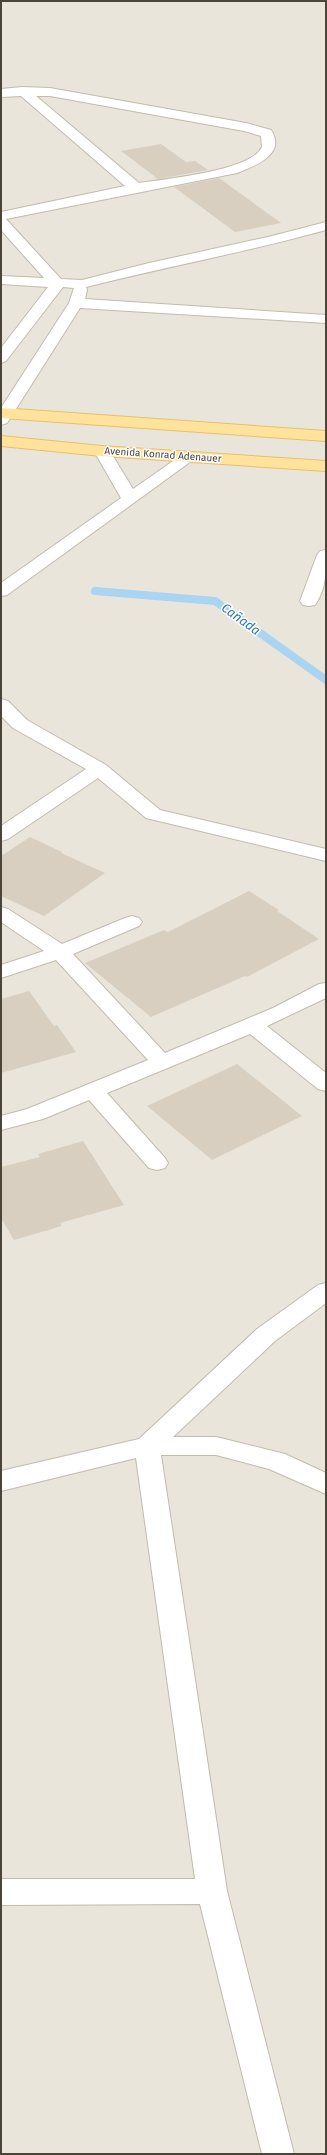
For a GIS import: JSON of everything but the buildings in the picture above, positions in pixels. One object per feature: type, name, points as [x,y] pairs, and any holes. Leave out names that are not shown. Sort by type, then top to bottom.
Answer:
[{"type":"main road","points":[[2,416],[326,436]]},
{"type":"main road","name":"Avenida Konrad Adenauer","points":[[1,441],[102,451],[326,466]]},
{"type":"street","points":[[22,91],[136,188]]},
{"type":"street","points":[[1,93],[22,91],[50,92],[78,96],[246,127],[266,133],[270,140],[270,147],[261,158],[236,169],[1,216]]},
{"type":"street","points":[[1,222],[58,284]]},
{"type":"street","points":[[1,280],[82,284],[149,267],[270,241],[326,226]]},
{"type":"street","points":[[1,358],[58,284]]},
{"type":"street","points":[[2,416],[76,303],[82,284]]},
{"type":"street","points":[[76,303],[326,319]]},
{"type":"street","points":[[102,451],[130,499]]},
{"type":"street","points":[[1,591],[189,457]]},
{"type":"street","points":[[309,601],[326,555]]},
{"type":"street","points":[[1,705],[20,724],[99,769],[153,814],[326,855]]},
{"type":"street","points":[[1,835],[99,769]]},
{"type":"street","points":[[1,913],[60,952],[162,1062]]},
{"type":"street","points":[[1,972],[60,952],[132,922]]},
{"type":"street","points":[[1,1123],[35,1114],[252,1025],[281,1013],[326,989]]},
{"type":"street","points":[[252,1025],[326,1084]]},
{"type":"street","points":[[93,1090],[157,1163]]},
{"type":"street","points":[[147,1446],[266,1335],[326,1291]]},
{"type":"street","points":[[147,1446],[212,1891],[278,2154]]},
{"type":"street","points":[[1,1481],[147,1446],[216,1446],[276,1460],[326,1484]]},
{"type":"street","points":[[1,1892],[212,1891]]},
{"type":"shaded area","points":[[6,1],[326,1],[326,2154],[1,2154],[1,3]]},
{"type":"waterway","name":"Cañada","points":[[95,591],[215,601],[326,680]]}]
